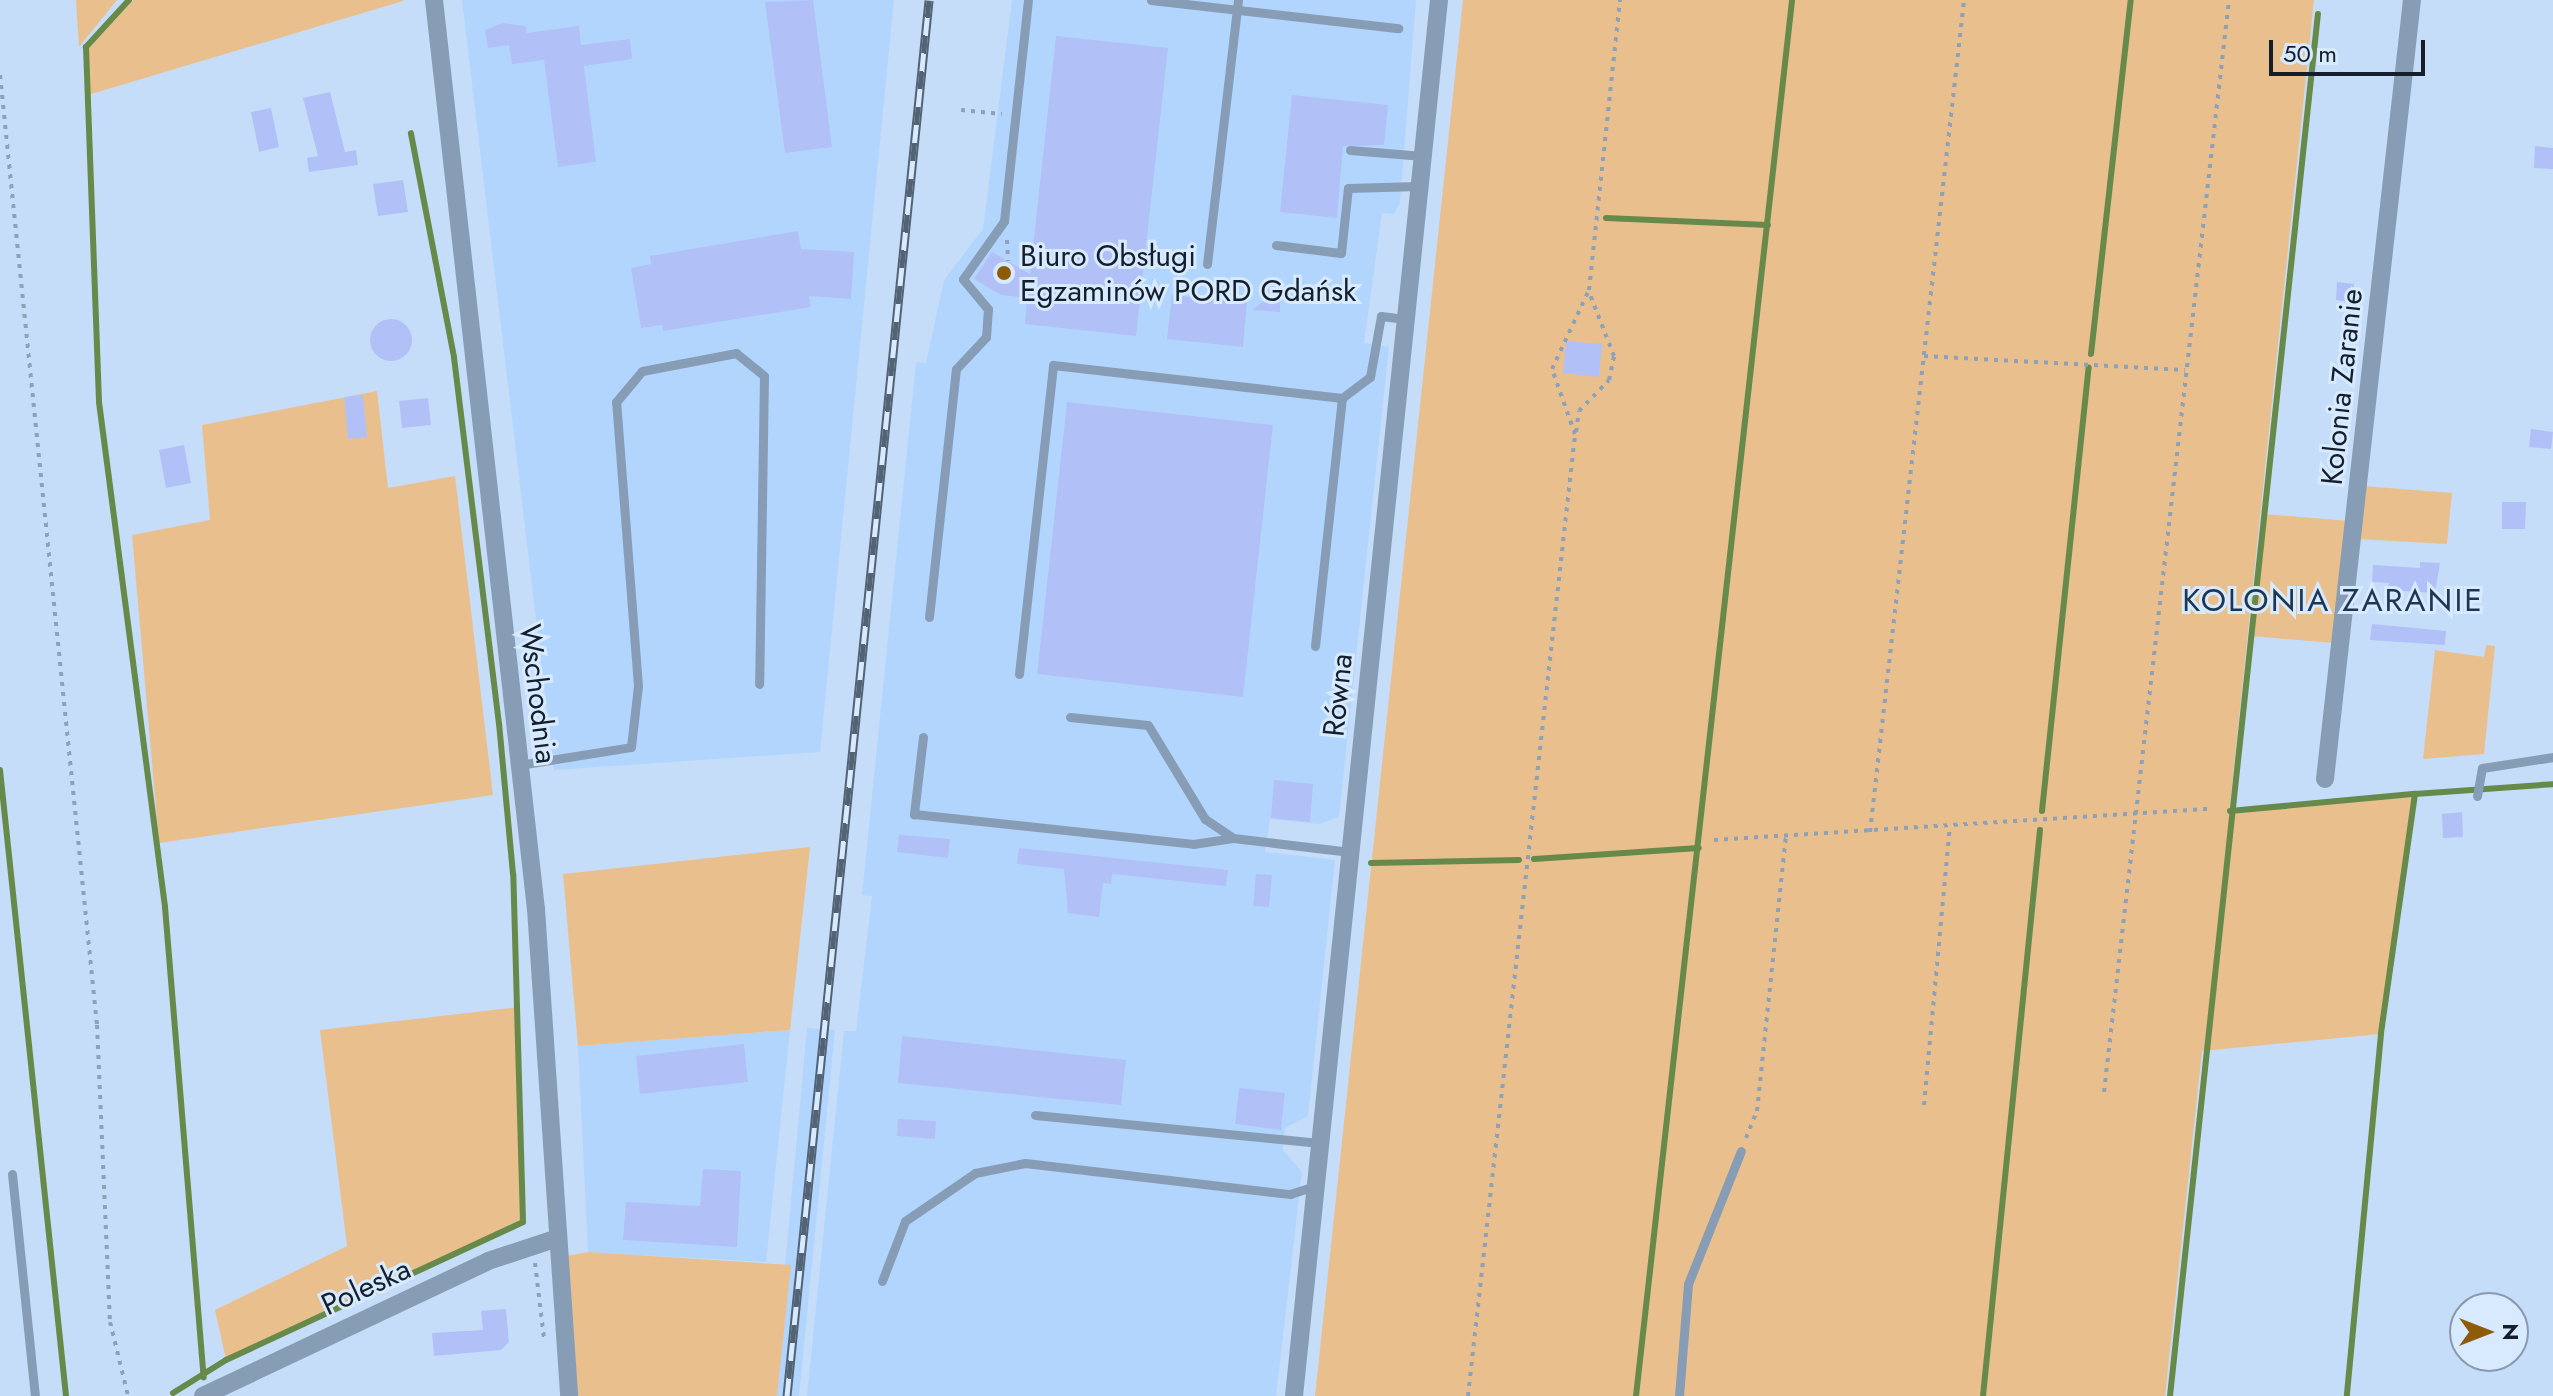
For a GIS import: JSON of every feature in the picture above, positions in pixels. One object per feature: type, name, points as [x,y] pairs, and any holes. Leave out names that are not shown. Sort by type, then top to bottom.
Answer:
[{"type":"street","name":"Wschodnia","points":[[434,0],[536,909],[555,1239],[569,1396]]},
{"type":"street","name":"Równa","points":[[1294,1396],[1439,0]]},
{"type":"street","name":"Kolonia Zaranie","points":[[2325,779],[2412,0]]},
{"type":"street","name":"Poleska","points":[[203,1396],[532,1242],[555,1239]]},
{"type":"lane","points":[[929,617],[956,369],[986,337],[988,309],[963,279],[1004,221],[1028,0]]},
{"type":"lane","points":[[1151,0],[1237,5],[1398,28]]},
{"type":"lane","points":[[1207,264],[1237,5]]},
{"type":"lane","points":[[1350,150],[1423,156]]},
{"type":"lane","points":[[1276,245],[1341,253],[1348,188],[1419,186]]},
{"type":"lane","points":[[1019,674],[1053,365],[1342,398],[1370,377],[1381,316],[1405,319]]},
{"type":"lane","points":[[519,765],[631,747],[638,686],[616,402],[642,371],[736,353],[764,376],[759,684]]},
{"type":"lane","points":[[1315,646],[1342,398]]},
{"type":"lane","points":[[1070,717],[1148,725],[1205,819],[1233,838]]},
{"type":"lane","points":[[923,737],[914,814],[1193,844],[1233,838],[1350,852]]},
{"type":"lane","points":[[2477,796],[2482,768],[2496,761],[2553,757]]},
{"type":"lane","points":[[1035,1115],[1320,1143]]},
{"type":"lane","points":[[1679,1396],[1688,1284],[1741,1151]]},
{"type":"lane","points":[[882,1281],[905,1221],[975,1173],[1025,1163],[1290,1194],[1315,1186]]},
{"type":"lane","points":[[12,1174],[35,1396]]},
{"type":"path","points":[[1575,434],[1552,369],[1589,290],[1620,0]]},
{"type":"path","points":[[1870,832],[1964,0]]},
{"type":"path","points":[[2104,1092],[2131,814],[2229,0]]},
{"type":"path","points":[[0,75],[97,1025],[110,1322],[128,1396]]},
{"type":"path","points":[[961,110],[1004,115]]},
{"type":"path","points":[[1468,1396],[1575,434],[1579,411],[1609,380],[1614,356],[1589,290]]},
{"type":"path","points":[[1924,356],[2185,370]]},
{"type":"path","points":[[1714,840],[2210,809]]},
{"type":"path","points":[[1924,1105],[1950,826]]},
{"type":"path","points":[[1741,1151],[1757,1111],[1786,836]]},
{"type":"path","points":[[532,1242],[545,1350]]},
{"type":"shaded area","points":[[76,0],[117,0],[79,47]]},
{"type":"shaded area","points":[[133,0],[403,1],[88,95],[86,47]]},
{"type":"shaded area","points":[[462,0],[894,0],[820,752],[554,770]]},
{"type":"shaded area","points":[[1012,0],[1416,0],[1400,203],[1394,214],[1382,213],[1364,343],[1389,347],[1339,817],[1319,824],[1270,819],[1265,852],[1335,860],[1308,1116],[1285,1128],[1283,1150],[1302,1172],[1276,1396],[807,1396],[844,1031],[856,1031],[872,896],[862,895],[916,362],[926,363],[944,280],[983,229]]},
{"type":"shaded area","points":[[1463,0],[2314,0],[2229,814],[2415,795],[2381,1034],[2202,1051],[2165,1396],[1315,1396]]},
{"type":"shaded area","points":[[377,391],[388,488],[455,476],[493,795],[159,843],[132,535],[210,520],[202,425]]},
{"type":"shaded area","points":[[2363,486],[2452,493],[2447,544],[2357,539]]},
{"type":"shaded area","points":[[2264,514],[2349,521],[2335,643],[2250,636]]},
{"type":"shaded area","points":[[2486,645],[2495,646],[2484,754],[2423,759],[2435,650],[2484,657]]},
{"type":"shaded area","points":[[810,847],[790,1030],[578,1046],[563,874]]},
{"type":"shaded area","points":[[519,1007],[523,1222],[226,1360],[215,1310],[347,1246],[320,1030]]},
{"type":"shaded area","points":[[807,1028],[835,1030],[799,1396],[773,1396]]},
{"type":"shaded area","points":[[790,1030],[766,1262],[588,1252],[578,1046]]},
{"type":"shaded area","points":[[588,1252],[791,1265],[777,1396],[578,1396],[566,1256]]},
{"type":"building","points":[[813,0],[832,147],[785,153],[765,2]]},
{"type":"building","points":[[503,23],[526,26],[527,33],[579,26],[581,45],[630,39],[632,59],[584,66],[596,162],[558,167],[544,60],[512,64],[509,45],[488,48],[485,30]]},
{"type":"building","points":[[1056,36],[1168,48],[1136,336],[1025,324],[1027,298],[1001,295],[974,279],[992,252],[1030,274]]},
{"type":"building","points":[[330,92],[345,152],[356,150],[358,165],[309,172],[307,158],[318,156],[303,98]]},
{"type":"building","points":[[1292,95],[1388,105],[1384,145],[1343,146],[1337,218],[1280,212]]},
{"type":"building","points":[[271,108],[279,147],[259,152],[251,112]]},
{"type":"building","points":[[2535,146],[2553,148],[2553,169],[2534,168]]},
{"type":"building","points":[[403,180],[408,212],[378,216],[373,184]]},
{"type":"building","points":[[798,231],[801,249],[854,252],[851,299],[809,296],[811,307],[663,331],[662,325],[641,328],[631,268],[651,264],[650,256]]},
{"type":"building","points":[[2337,282],[2354,284],[2353,302],[2336,300]]},
{"type":"building","points":[[1172,295],[1247,302],[1243,347],[1167,339]]},
{"type":"building","points":[[1270,296],[1280,300],[1280,312],[1252,310]]},
{"type":"building","points":[[391,319],[406,325],[412,340],[406,355],[391,361],[376,355],[370,340],[376,325]]},
{"type":"building","points":[[1566,341],[1602,344],[1599,377],[1563,373]]},
{"type":"building","points":[[363,395],[367,437],[348,439],[344,397]]},
{"type":"building","points":[[428,398],[431,425],[402,428],[399,401]]},
{"type":"building","points":[[1067,402],[1273,425],[1243,697],[1037,674]]},
{"type":"building","points":[[2531,429],[2553,432],[2551,449],[2529,447]]},
{"type":"building","points":[[184,445],[191,483],[166,488],[159,450]]},
{"type":"building","points":[[2502,502],[2526,502],[2525,529],[2502,529]]},
{"type":"building","points":[[2420,562],[2440,563],[2435,593],[2388,590],[2389,583],[2372,582],[2373,565],[2420,568]]},
{"type":"building","points":[[2372,624],[2446,631],[2445,645],[2370,640]]},
{"type":"building","points":[[1274,780],[1313,784],[1310,822],[1271,818]]},
{"type":"building","points":[[2462,812],[2463,837],[2443,838],[2442,814]]},
{"type":"building","points":[[899,835],[950,839],[948,858],[897,852]]},
{"type":"building","points":[[1019,848],[1228,870],[1226,886],[1112,874],[1111,884],[1103,883],[1099,917],[1068,913],[1064,869],[1017,864]]},
{"type":"building","points":[[1256,874],[1272,875],[1269,907],[1253,906]]},
{"type":"building","points":[[902,1036],[1126,1060],[1121,1105],[898,1083]]},
{"type":"building","points":[[744,1044],[748,1082],[640,1094],[636,1056]]},
{"type":"building","points":[[1239,1088],[1285,1093],[1281,1130],[1235,1124]]},
{"type":"building","points":[[898,1119],[936,1121],[935,1139],[897,1136]]},
{"type":"building","points":[[703,1169],[741,1171],[737,1247],[623,1240],[626,1202],[700,1206]]},
{"type":"building","points":[[506,1309],[509,1342],[501,1350],[434,1356],[432,1333],[483,1330],[481,1311]]},
{"type":"waterway","points":[[129,0],[86,47],[99,402],[165,907],[204,1377]]},
{"type":"waterway","points":[[1636,1396],[1792,0]]},
{"type":"waterway","points":[[2091,354],[2131,0]]},
{"type":"waterway","points":[[2170,1396],[2318,14]]},
{"type":"waterway","points":[[173,1393],[226,1360],[523,1222],[513,874],[499,724],[454,357],[411,133]]},
{"type":"waterway","points":[[1606,218],[1768,225]]},
{"type":"waterway","points":[[2042,811],[2089,367]]},
{"type":"waterway","points":[[0,770],[66,1396]]},
{"type":"waterway","points":[[2415,794],[2553,784]]},
{"type":"waterway","points":[[2230,811],[2415,794],[2381,1034],[2347,1396]]},
{"type":"waterway","points":[[1983,1396],[2040,830]]},
{"type":"waterway","points":[[1534,859],[1699,848]]},
{"type":"waterway","points":[[1371,863],[1519,860]]},
{"type":"railway","points":[[787,1396],[929,0]]},
{"type":"place","name":"Biuro Obsługi Egzaminów PORD Gdańsk","points":[[1004,273]]},
{"type":"district","name":"KOLONIA ZARANIE","points":[[2333,600]]}]
